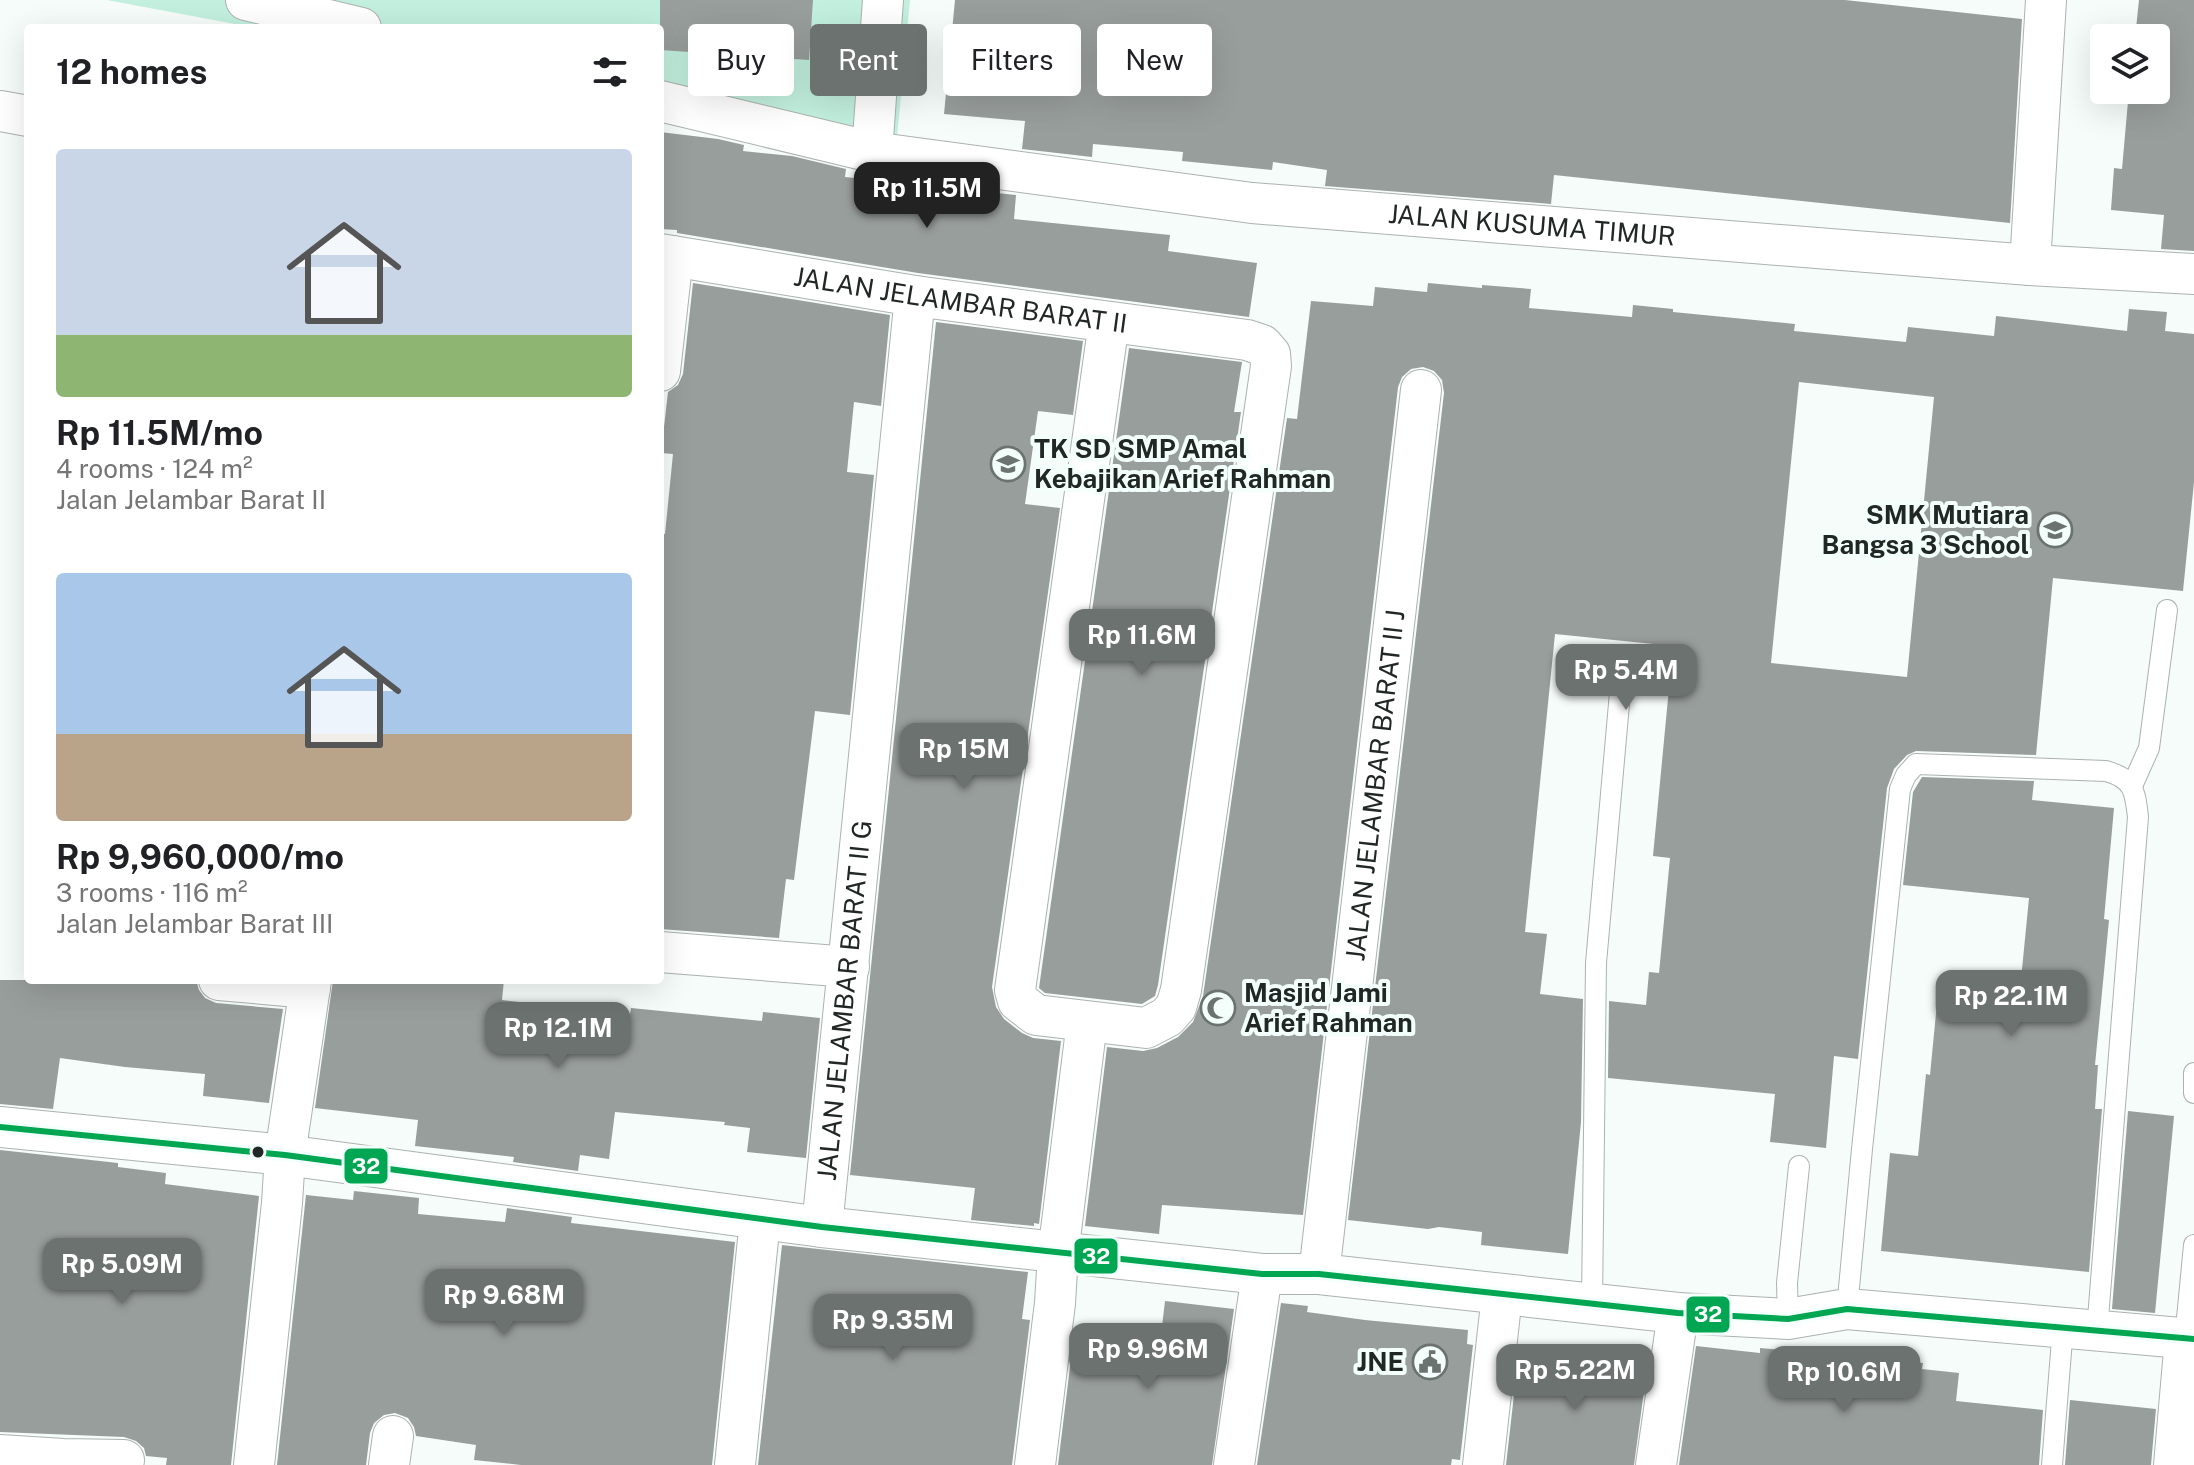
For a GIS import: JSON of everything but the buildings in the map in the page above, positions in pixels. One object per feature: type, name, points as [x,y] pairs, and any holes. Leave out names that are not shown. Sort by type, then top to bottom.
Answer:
[{"type":"street","points":[[246,0],[345,24]]},
{"type":"street","points":[[872,152],[883,0]]},
{"type":"street","points":[[2030,265],[2046,0]]},
{"type":"street","name":"JALAN KUSUMA TIMUR","points":[[664,102],[872,152],[1252,203],[2030,265],[2194,274]]},
{"type":"street","points":[[0,111],[24,115]]},
{"type":"street","points":[[664,294],[666,255]]},
{"type":"street","name":"JALAN JELAMBAR BARAT II","points":[[666,255],[915,296],[1247,340],[1262,345],[1270,354],[1271,366],[1181,990],[1176,1007],[1167,1017],[1146,1028],[1087,1022]]},
{"type":"street","name":"JALAN JELAMBAR BARAT II G","points":[[822,1227],[915,296]]},
{"type":"street","points":[[1035,1465],[1087,1022],[1036,1015],[1018,1001],[1015,990],[1109,322]]},
{"type":"street","name":"JALAN JELAMBAR BARAT II J","points":[[1319,1274],[1421,390]]},
{"type":"street","points":[[664,952],[849,967]]},
{"type":"street","points":[[254,1465],[285,1155],[310,984]]},
{"type":"street","points":[[0,1127],[285,1155],[760,1220],[1262,1274],[1319,1274],[1678,1313],[1788,1319],[1847,1309],[2189,1339],[2188,1388],[2174,1465]]},
{"type":"street","points":[[735,1465],[760,1220]]},
{"type":"street","points":[[1234,1465],[1262,1274]]},
{"type":"street","points":[[1483,1465],[1502,1295]]},
{"type":"street","points":[[1656,1465],[1678,1313]]},
{"type":"street","points":[[0,1455],[124,1460]]},
{"type":"lane","points":[[2132,786],[2149,748],[2167,610]]},
{"type":"lane","points":[[1592,1303],[1596,963],[1622,670]]},
{"type":"lane","points":[[1847,1309],[1898,805],[1906,775],[1916,764],[2106,771],[2123,776],[2132,786],[2138,817],[2080,1329],[2052,1465]]},
{"type":"lane","points":[[2194,1073],[2194,1093]]},
{"type":"lane","points":[[1788,1319],[1787,1283],[1799,1166]]},
{"type":"lane","points":[[2189,1339],[2194,1245]]},
{"type":"green space","points":[[107,0],[910,0],[908,24],[810,24],[810,96],[901,96],[896,148],[664,105],[664,24],[235,24]]},
{"type":"transit line","name":"32","points":[[0,1127],[285,1155],[822,1227],[1262,1274],[1319,1274],[1678,1313],[1788,1319],[1847,1309],[2194,1339]]},
{"type":"place","name":"TK SD SMP Amal Kebajikan Arief Rahman","points":[[1008,464]]},
{"type":"place","name":"SMK Mutiara Bangsa 3 School","points":[[2055,530]]},
{"type":"place","name":"Masjid Jami Arief Rahman","points":[[1218,1008]]},
{"type":"place","name":"JNE","points":[[1430,1362]]}]
